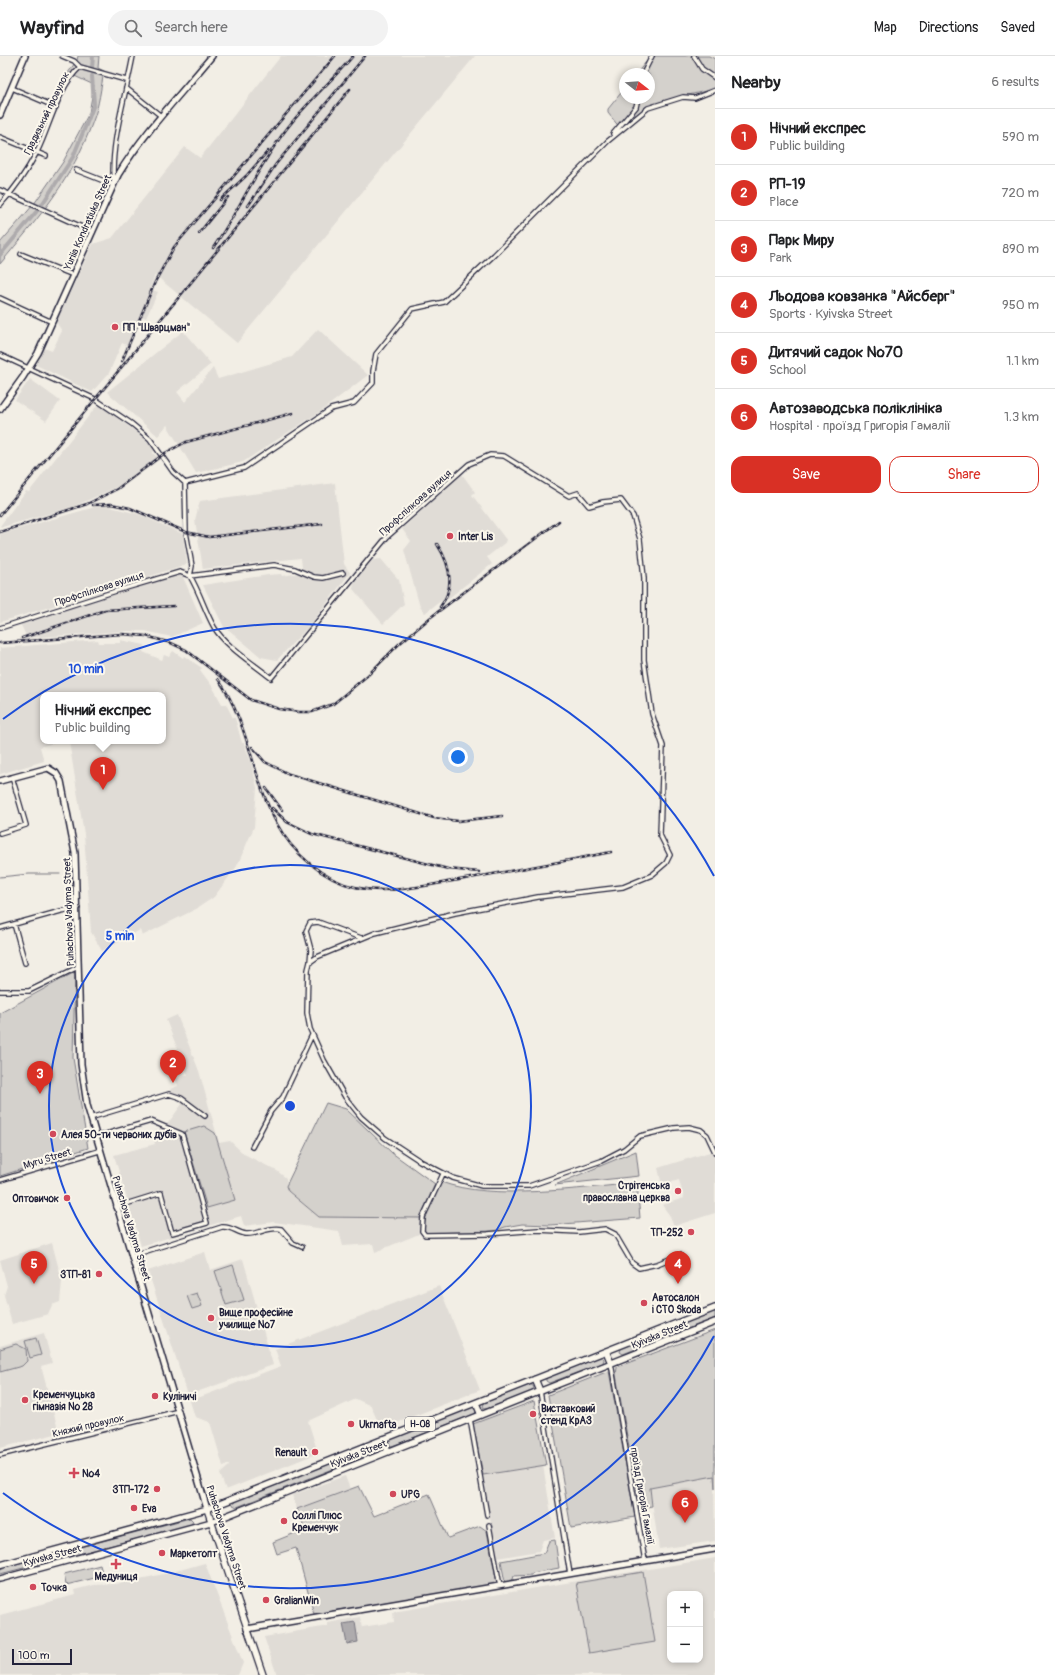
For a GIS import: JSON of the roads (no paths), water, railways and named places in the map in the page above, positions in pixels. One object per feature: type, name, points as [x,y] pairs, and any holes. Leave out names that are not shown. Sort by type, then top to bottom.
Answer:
[{"type":"main road","name":"Kyivska Street","points":[[207,1509],[715,1308]]},
{"type":"main road","name":"Kyivska Street","points":[[211,1522],[715,1322]]},
{"type":"main road","points":[[606,1351],[611,1363]]},
{"type":"main road","points":[[535,1379],[540,1391]]},
{"type":"main road","points":[[476,1403],[480,1415]]},
{"type":"main road","points":[[383,1439],[388,1451]]},
{"type":"main road","name":"Puhachova Vadyma Street","points":[[207,1509],[263,1675]]},
{"type":"street","points":[[0,115],[26,56]]},
{"type":"street","points":[[62,56],[74,61],[80,67],[126,80]]},
{"type":"street","points":[[76,170],[114,185],[113,158],[126,88],[126,80],[133,56]]},
{"type":"street","name":"Yuriia Kondratiuka Street","points":[[0,409],[29,368],[52,322],[114,185],[133,150],[212,56]]},
{"type":"street","points":[[647,68],[652,56]]},
{"type":"street","points":[[694,56],[702,70],[715,78]]},
{"type":"street","name":"Градизький провулок","points":[[0,205],[10,195],[37,152],[56,107],[73,73],[80,67]]},
{"type":"street","points":[[12,88],[56,107]]},
{"type":"street","points":[[126,88],[161,116]]},
{"type":"street","points":[[608,141],[648,108],[683,97],[695,98],[715,90]]},
{"type":"street","points":[[185,483],[244,468],[331,409],[354,403],[372,383],[372,371],[376,354],[412,309],[444,302],[494,256],[608,141],[636,107],[637,104]]},
{"type":"street","points":[[0,137],[46,156]]},
{"type":"street","points":[[0,190],[93,232]]},
{"type":"street","points":[[21,254],[73,275]]},
{"type":"street","points":[[0,298],[52,322]]},
{"type":"street","points":[[0,355],[95,399],[132,424],[150,439],[173,472],[185,483],[186,532],[192,566],[190,576]]},
{"type":"street","name":"Профспілкова вулиця","points":[[190,576],[198,588],[215,628],[227,642],[270,678],[387,537],[469,464],[490,455],[504,456],[569,496],[578,493],[589,506],[603,502],[621,500],[632,516],[640,539],[644,578],[644,660],[652,714],[662,746],[660,835],[670,855],[666,863],[652,875],[623,887],[538,897],[486,906],[361,938]]},
{"type":"street","name":"Профспілкова вулиця","points":[[0,628],[180,572],[190,576],[274,565],[296,569],[314,577],[323,578],[343,573]]},
{"type":"street","name":"Puhachova Vadyma Street","points":[[12,777],[48,768],[56,772],[61,781],[75,853],[83,1088],[99,1151],[179,1411],[207,1509]]},
{"type":"street","points":[[0,781],[12,777],[26,825],[0,833]]},
{"type":"street","points":[[0,928],[60,911],[78,908]]},
{"type":"street","points":[[361,938],[318,922],[310,923],[306,931],[311,950],[308,970],[307,1013],[312,1035],[334,1080],[361,1117],[399,1148],[443,1174],[472,1184],[529,1186],[601,1161],[624,1149],[640,1136],[674,1128],[689,1127],[701,1130],[707,1135],[715,1152]]},
{"type":"street","points":[[14,924],[25,963]]},
{"type":"street","points":[[310,962],[317,957],[361,938]]},
{"type":"street","points":[[0,991],[29,991],[80,967]]},
{"type":"street","points":[[252,1146],[271,1111],[283,1097],[312,1035]]},
{"type":"street","points":[[90,1118],[169,1094],[181,1098],[205,1116]]},
{"type":"street","points":[[95,1137],[151,1121],[179,1132],[183,1137],[207,1223],[172,1233],[161,1193],[116,1207]]},
{"type":"street","name":"Myru Street","points":[[0,1180],[99,1151]]},
{"type":"street","points":[[443,1174],[423,1217],[422,1231],[425,1235],[488,1234],[538,1230],[579,1232],[605,1229],[615,1234],[632,1263],[639,1268],[658,1264],[680,1255]]},
{"type":"street","points":[[131,1256],[229,1226],[248,1234],[267,1229],[281,1229],[293,1243],[302,1247]]},
{"type":"street","name":"проїзд Григорія Гамалії","points":[[611,1363],[645,1561],[715,1549]]},
{"type":"street","points":[[540,1391],[570,1574]]},
{"type":"street","name":"Княжий провулок","points":[[0,1455],[179,1411]]},
{"type":"street","points":[[470,1419],[487,1515]]},
{"type":"street","name":"Kyivska Street","points":[[0,1565],[207,1509]]},
{"type":"street","name":"Kyivska Street","points":[[0,1579],[211,1522]]},
{"type":"street","points":[[489,1525],[500,1586]]},
{"type":"street","points":[[247,1628],[645,1561]]},
{"type":"waterway","points":[[92,68],[93,56]]},
{"type":"waterway","points":[[41,206],[73,157],[88,120],[94,104],[92,76]]},
{"type":"waterway","points":[[0,255],[37,211]]},
{"type":"waterway","points":[[0,877],[29,874],[60,874]]},
{"type":"railway","points":[[122,361],[155,282],[174,247],[335,56]]},
{"type":"railway","points":[[213,248],[266,159],[285,131],[353,56]]},
{"type":"railway","points":[[248,206],[276,164],[365,56]]},
{"type":"railway","points":[[0,515],[350,89]]},
{"type":"railway","points":[[220,200],[246,176],[268,151]]},
{"type":"railway","points":[[199,233],[228,197]]},
{"type":"railway","points":[[0,532],[87,504],[117,489],[165,453],[186,442],[293,413]]},
{"type":"railway","points":[[93,505],[111,504],[130,508],[186,532],[209,537],[322,524]]},
{"type":"railway","points":[[0,643],[122,634],[146,636],[171,643],[186,650],[251,700],[279,709],[312,712],[333,704],[368,675],[399,644],[431,617],[559,521]]},
{"type":"railway","points":[[437,544],[448,567],[450,583],[445,599],[440,607]]},
{"type":"railway","points":[[22,638],[105,610],[174,606]]},
{"type":"railway","points":[[218,679],[237,713],[262,788],[277,824],[291,845],[310,863],[331,878],[355,887],[393,890],[611,852]]},
{"type":"railway","points":[[252,747],[265,762],[289,774],[434,818],[458,821],[502,816]]},
{"type":"railway","points":[[266,788],[282,810]]},
{"type":"railway","points":[[272,808],[287,822],[312,834],[448,869],[479,872]]},
{"type":"place","name":"ПП \"Шварцман\"","points":[[115,327]]},
{"type":"place","name":"Inter Lis","points":[[450,536]]},
{"type":"place","name":"Нічний експрес","points":[[103,790]]},
{"type":"place","name":"РП-19","points":[[173,1083]]},
{"type":"place","name":"Парк Миру","points":[[40,1094]]},
{"type":"place","name":"Алея 50-ти червоних дубів","points":[[53,1134]]},
{"type":"place","name":"Стрітенська православна церква","points":[[678,1191]]},
{"type":"place","name":"Оптовичок","points":[[67,1198]]},
{"type":"place","name":"ТП-252","points":[[691,1232]]},
{"type":"place","name":"ЗТП-81","points":[[99,1274]]},
{"type":"place","name":"Дитячий садок №70","points":[[34,1284]]},
{"type":"place","name":"Льодова ковзанка \"Айсберг\"","points":[[678,1284]]},
{"type":"place","name":"Автосалон і СТО Skoda","points":[[644,1303]]},
{"type":"place","name":"Вище професійне училище №7","points":[[211,1318]]},
{"type":"place","name":"Куліничі","points":[[155,1396]]},
{"type":"place","name":"Кременчуцька гімназія № 28","points":[[25,1400]]},
{"type":"place","name":"Виставковий стенд КрАЗ","points":[[533,1414]]},
{"type":"place","name":"Ukrnafta","points":[[351,1424]]},
{"type":"place","name":"Renault","points":[[315,1452]]},
{"type":"place","name":"№4","points":[[74,1473]]},
{"type":"place","name":"ЗТП-172","points":[[157,1489]]},
{"type":"place","name":"UPG","points":[[393,1494]]},
{"type":"place","name":"Eva","points":[[134,1508]]},
{"type":"place","name":"Соллі Плюс Кременчук","points":[[284,1521]]},
{"type":"place","name":"Автозаводська поліклініка","points":[[685,1523]]},
{"type":"place","name":"Маркетопт","points":[[162,1553]]},
{"type":"place","name":"Медуниця","points":[[116,1564]]},
{"type":"place","name":"Точка","points":[[33,1587]]},
{"type":"place","name":"GralianWin","points":[[266,1600]]}]
